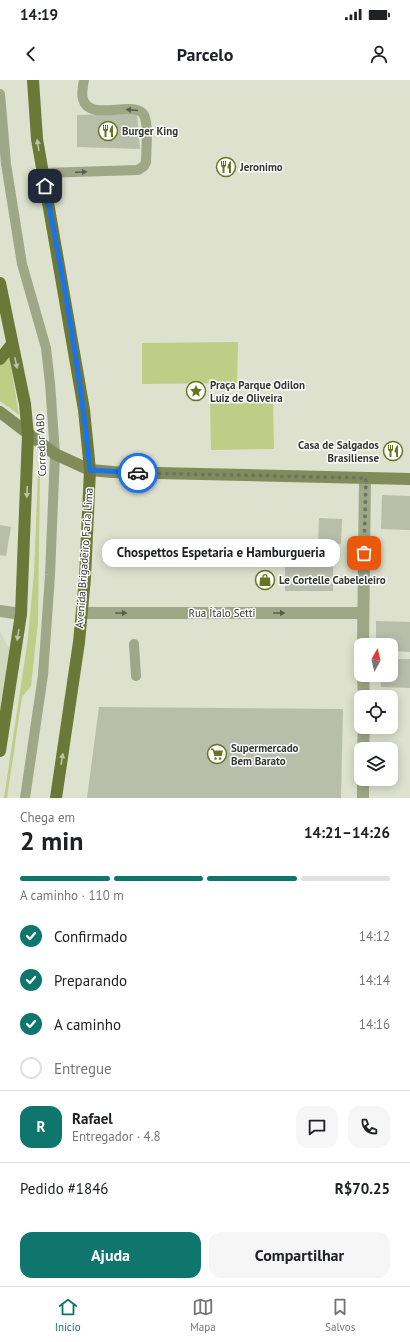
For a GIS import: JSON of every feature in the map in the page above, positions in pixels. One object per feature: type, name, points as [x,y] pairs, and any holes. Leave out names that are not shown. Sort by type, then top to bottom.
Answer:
[{"type":"main road","name":"Avenida Brigadeiro Faria Lima","points":[[33,80],[34,107],[42,173],[58,253],[84,410],[90,470],[82,612],[75,672],[56,798]]},
{"type":"main road","points":[[0,284],[25,404],[28,434],[21,614],[0,751]]},
{"type":"main road","points":[[0,359],[12,344]]},
{"type":"street","points":[[0,412],[55,454],[90,470],[113,472],[410,479]]},
{"type":"street","points":[[363,638],[366,478]]},
{"type":"street","points":[[0,611],[21,614]]},
{"type":"street","name":"Rua Ítalo Setti","points":[[82,612],[363,613]]},
{"type":"street","points":[[363,786],[363,798]]},
{"type":"lane","points":[[42,173],[138,170],[144,166],[146,162],[146,121],[143,113],[136,110],[96,110],[88,106],[82,96],[84,80]]},
{"type":"lane","name":"Corredor ABD","points":[[0,94],[6,164],[22,264],[46,348],[55,454],[47,626],[43,675],[25,798]]},
{"type":"lane","points":[[134,644],[136,676]]},
{"type":"shaded area","points":[[0,632],[11,652],[0,726]]},
{"type":"green space","points":[[238,342],[237,383],[142,384],[142,343]]},
{"type":"green space","points":[[9,355],[19,415],[0,401],[0,365]]},
{"type":"green space","points":[[210,403],[273,403],[274,449],[211,450]]},
{"type":"green space","points":[[38,474],[40,475],[38,622],[31,686],[22,697],[7,798],[4,798],[28,638],[34,573]]},
{"type":"building","name":"Burger King","points":[[137,113],[140,149],[77,147],[77,115]]},
{"type":"building","points":[[382,495],[410,496],[410,530],[381,529]]},
{"type":"building","points":[[319,518],[342,519],[341,544],[318,543]]},
{"type":"building","points":[[0,525],[11,527],[6,556],[0,555]]},
{"type":"building","points":[[285,562],[331,563],[333,568],[333,591],[285,591]]},
{"type":"building","points":[[376,621],[410,622],[410,652],[398,651],[398,638],[376,638]]},
{"type":"building","points":[[398,659],[410,659],[410,688],[381,687],[381,682],[398,682]]},
{"type":"building","name":"Supermercado Bem Barato","points":[[99,707],[343,709],[341,798],[87,798]]},
{"type":"way so far","points":[[138,473],[366,478],[364,553]]},
{"type":"place","name":"Burger King","points":[[108,131]]},
{"type":"place","name":"Jeronimo","points":[[226,167]]},
{"type":"place","name":"Praça Parque Odilon Luiz de Oliveira","points":[[196,391]]},
{"type":"place","name":"Casa de Salgados Brasiliense","points":[[393,451]]},
{"type":"place","name":"Chospettos Espetaria e Hamburgueria","points":[[364,553]]},
{"type":"place","name":"Le Cortelle Cabeleleiro","points":[[265,580]]},
{"type":"place","name":"Supermercado Bem Barato","points":[[217,754]]},
{"type":"route","points":[[45,186],[58,253],[84,410],[90,470],[138,473]]}]
